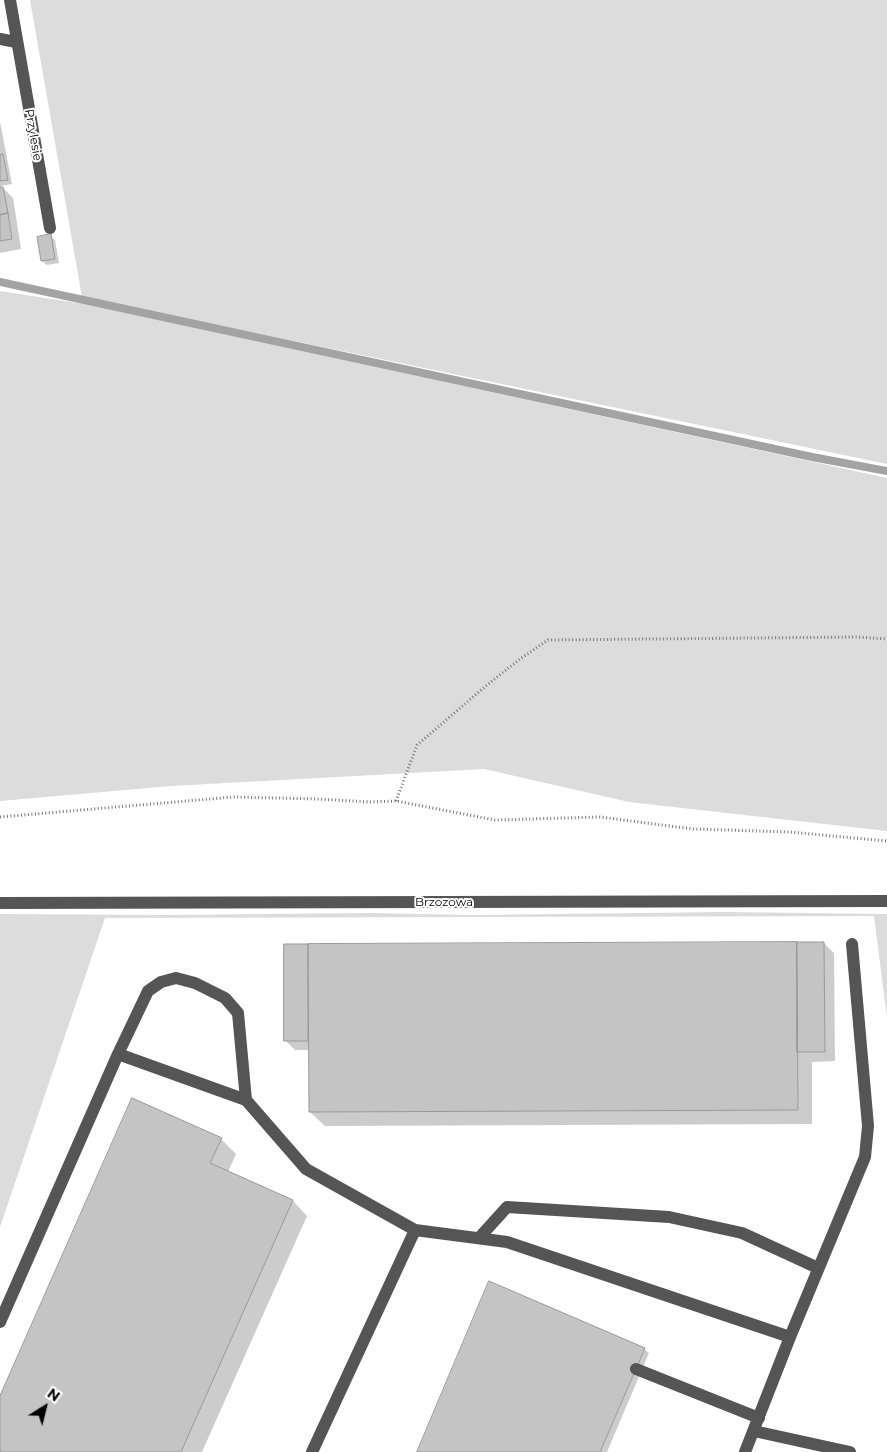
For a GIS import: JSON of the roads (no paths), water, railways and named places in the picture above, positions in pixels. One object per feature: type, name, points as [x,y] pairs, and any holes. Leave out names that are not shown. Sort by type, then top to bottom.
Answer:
[{"type":"street","name":"Przylesie","points":[[10,0],[50,228]]},
{"type":"street","points":[[0,39],[16,42]]},
{"type":"street","name":"Brzozowa","points":[[0,903],[887,901]]},
{"type":"street","points":[[745,1452],[818,1268],[865,1157],[867,1116],[852,944]]},
{"type":"street","points":[[0,1322],[148,990],[161,982],[176,978],[195,983],[225,998],[238,1013],[246,1100]]},
{"type":"street","points":[[118,1054],[246,1100],[306,1169],[415,1230],[507,1242],[790,1337]]},
{"type":"street","points":[[479,1238],[507,1207],[669,1217],[742,1233],[818,1268]]},
{"type":"street","points":[[312,1452],[415,1230]]},
{"type":"street","points":[[636,1369],[759,1418]]},
{"type":"street","points":[[754,1431],[850,1452]]},
{"type":"waterway","points":[[0,282],[812,457],[887,471]]}]
